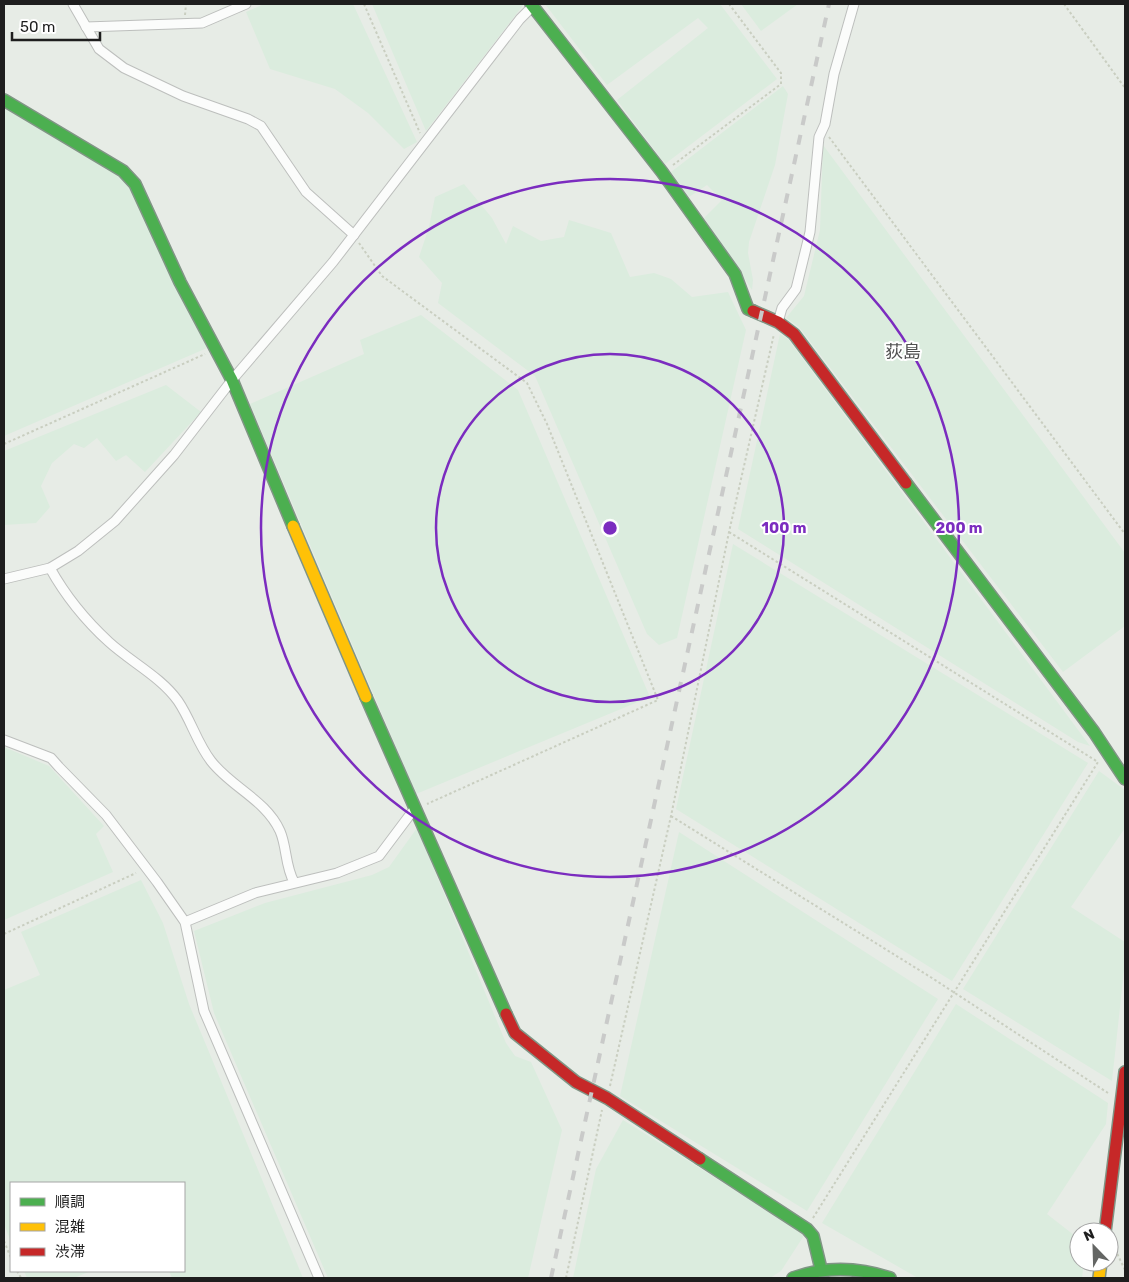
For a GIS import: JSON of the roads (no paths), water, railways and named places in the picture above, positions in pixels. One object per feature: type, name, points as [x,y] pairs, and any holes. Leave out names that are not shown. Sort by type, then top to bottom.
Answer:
[{"type":"main road","points":[[532,5],[662,172],[735,274],[748,309],[778,322],[794,334],[1106,750],[1125,778]]},
{"type":"main road","points":[[4,100],[123,171],[135,184],[214,350],[232,380],[348,657],[516,1033],[576,1082],[606,1098],[807,1229],[813,1236],[821,1269]]},
{"type":"main road","points":[[1106,1222],[1125,1072]]},
{"type":"main road","points":[[794,1278],[821,1269],[852,1268],[890,1278]]},
{"type":"street","points":[[73,4],[99,49],[124,68],[183,96],[248,119],[261,126],[306,192],[354,235]]},
{"type":"street","points":[[86,27],[202,23],[246,4]]},
{"type":"street","points":[[778,322],[782,308],[796,289],[808,241],[819,137],[823,130],[834,74],[854,4]]},
{"type":"street","points":[[4,578],[50,568],[78,551],[115,521],[174,455],[232,380],[333,262],[532,5]]},
{"type":"street","points":[[50,568],[62,590],[108,642],[163,685],[179,702],[200,746],[212,763],[267,811],[280,832],[289,872],[294,882]]},
{"type":"street","points":[[4,740],[51,758],[106,815],[148,869],[185,922],[204,1011],[319,1278]]},
{"type":"street","points":[[185,922],[255,893],[337,872],[379,856],[415,808]]},
{"type":"railway","points":[[551,1278],[829,4]]},
{"type":"district","name":"荻島","points":[[903,352]]}]
